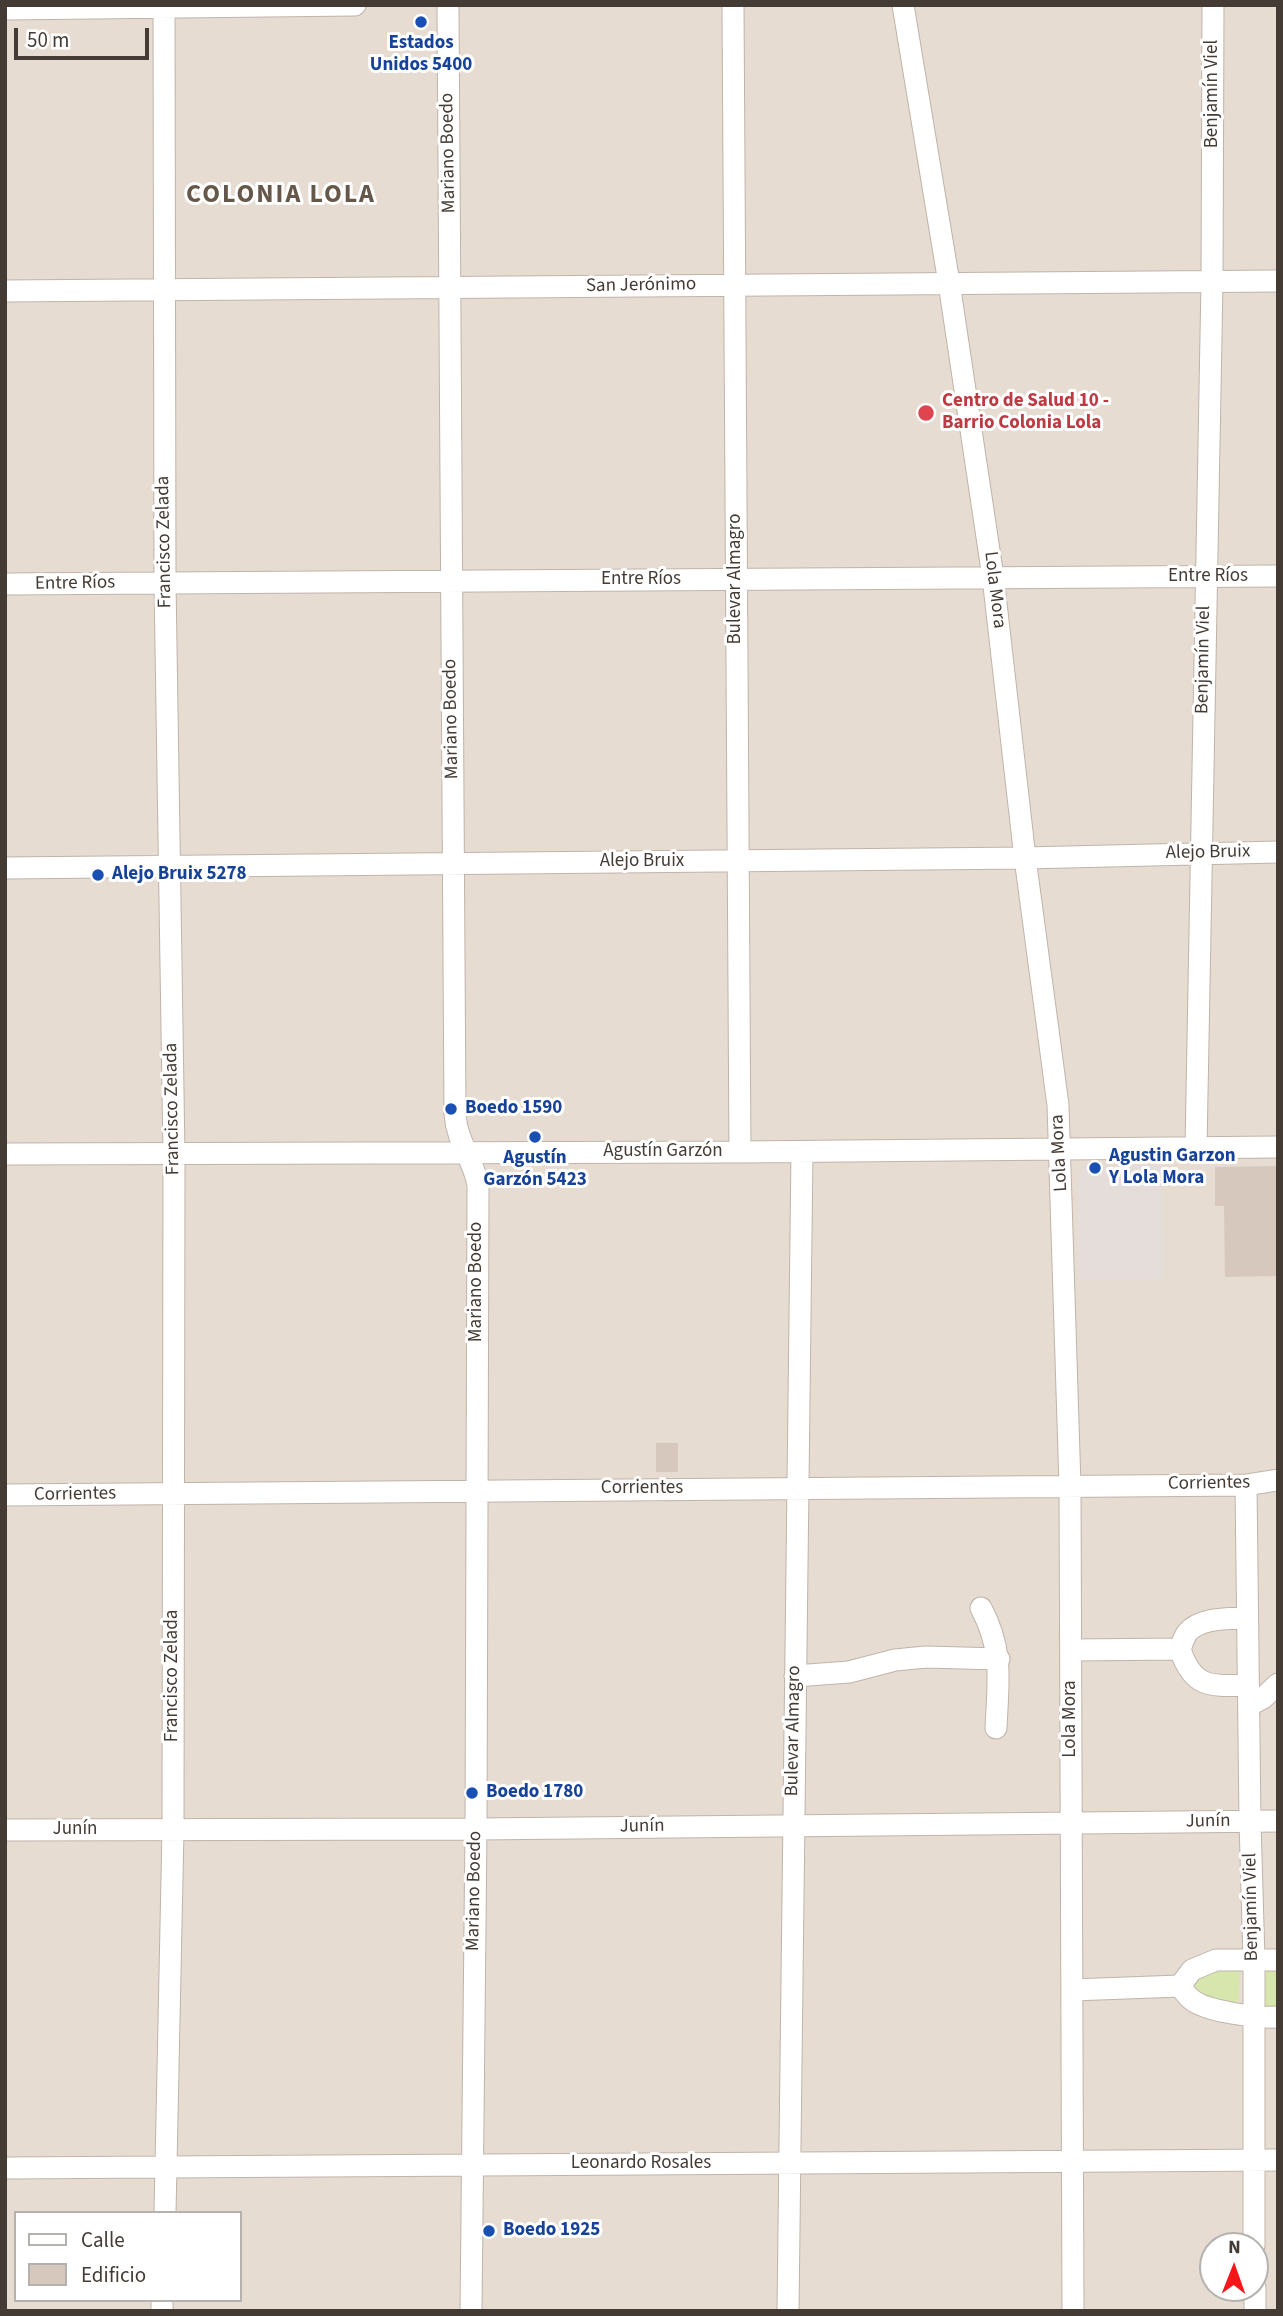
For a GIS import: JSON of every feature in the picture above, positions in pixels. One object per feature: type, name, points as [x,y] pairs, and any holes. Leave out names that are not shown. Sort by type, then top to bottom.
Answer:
[{"type":"street","points":[[5,9],[355,5]]},
{"type":"street","name":"Mariano Boedo","points":[[448,5],[455,1114],[459,1139],[472,1163],[478,1185],[471,2311]]},
{"type":"street","name":"Bulevar Almagro","points":[[733,5],[740,1152]]},
{"type":"street","name":"Lola Mora","points":[[903,5],[949,283],[993,577],[1025,858],[1058,1105],[1070,1486],[1073,2311]]},
{"type":"street","name":"Benjamín Viel","points":[[1196,1148],[1212,282],[1213,5]]},
{"type":"street","name":"Francisco Zelada","points":[[164,6],[165,583],[174,1155],[173,1830],[165,2211]]},
{"type":"street","name":"San Jerónimo","points":[[5,291],[1278,281]]},
{"type":"street","name":"Entre Ríos","points":[[5,584],[1278,576]]},
{"type":"street","name":"Alejo Bruix","points":[[5,868],[738,862],[1278,852]]},
{"type":"street","name":"Agustín Garzón","points":[[5,1154],[802,1152],[1278,1147]]},
{"type":"street","name":"Bulevar Almagro","points":[[788,2311],[802,1152]]},
{"type":"street","name":"Corrientes","points":[[5,1495],[1246,1485],[1278,1480]]},
{"type":"street","name":"Benjamín Viel","points":[[1246,1485],[1254,1960],[1254,2232]]},
{"type":"street","points":[[981,1608],[991,1628],[999,1659],[996,1728]]},
{"type":"street","points":[[1247,1618],[1214,1620],[1187,1633],[1180,1649],[1186,1668],[1196,1679],[1213,1686],[1263,1698],[1278,1684]]},
{"type":"street","points":[[1071,1650],[1180,1649]]},
{"type":"street","points":[[795,1676],[849,1672],[895,1660],[926,1657],[999,1659]]},
{"type":"street","name":"Junín","points":[[5,1830],[476,1829],[1278,1821]]},
{"type":"street","points":[[1180,1986],[1192,1970],[1216,1960],[1278,1960]]},
{"type":"street","points":[[1072,1990],[1180,1986]]},
{"type":"street","points":[[1180,1986],[1191,2000],[1202,2005],[1278,2017]]},
{"type":"street","name":"Leonardo Rosales","points":[[5,2168],[1278,2160]]},
{"type":"shaded area","points":[[5,5],[1278,5],[1278,2311],[5,2311]]},
{"type":"shaded area","points":[[1162,1165],[1163,1279],[1078,1280],[1078,1173],[1086,1166]]},
{"type":"green space","points":[[1278,1967],[1278,2008],[1263,2008],[1261,1969]]},
{"type":"green space","points":[[1240,1968],[1238,2008],[1195,1993],[1193,1985],[1201,1975],[1216,1970]]},
{"type":"building","points":[[1278,1166],[1278,1276],[1225,1277],[1224,1206],[1215,1206],[1215,1167]]},
{"type":"building","points":[[656,1443],[678,1443],[678,1472],[656,1472]]},
{"type":"place","name":"Estados Unidos 5400","points":[[421,22]]},
{"type":"place","name":"Centro de Salud 10 - Barrio Colonia Lola","points":[[926,413]]},
{"type":"place","name":"Alejo Bruix 5278","points":[[98,875]]},
{"type":"place","name":"Boedo 1590","points":[[451,1109]]},
{"type":"place","name":"Agustín Garzón 5423","points":[[535,1137]]},
{"type":"place","name":"Agustin Garzon Y Lola Mora","points":[[1095,1168]]},
{"type":"place","name":"Boedo 1780","points":[[472,1793]]},
{"type":"place","name":"Boedo 1925","points":[[489,2231]]},
{"type":"district","name":"COLONIA LOLA","points":[[281,196]]}]
